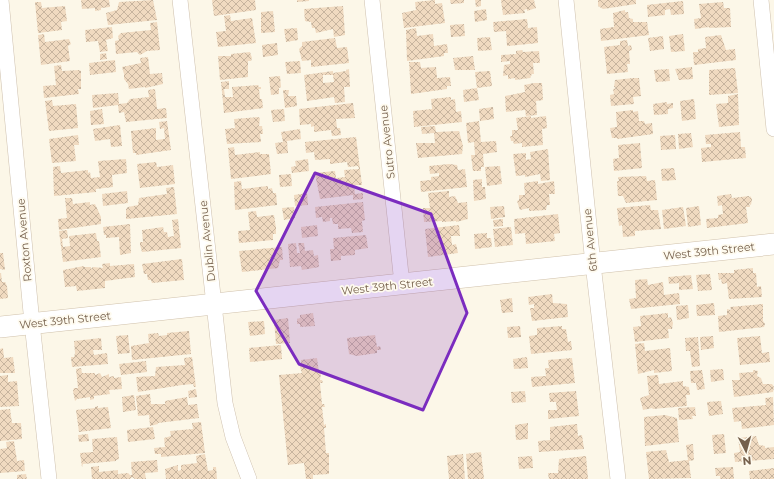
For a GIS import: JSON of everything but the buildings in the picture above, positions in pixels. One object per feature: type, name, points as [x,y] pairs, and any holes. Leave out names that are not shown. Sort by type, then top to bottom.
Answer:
[{"type":"street","name":"Roxton Avenue","points":[[1,0],[32,323],[49,479]]},
{"type":"street","name":"Dublin Avenue","points":[[180,0],[225,403],[233,437],[249,479]]},
{"type":"street","name":"Sutro Avenue","points":[[372,0],[402,284]]},
{"type":"street","name":"6th Avenue","points":[[566,0],[593,264],[618,479]]},
{"type":"street","points":[[761,0],[774,129]]},
{"type":"street","name":"West 39th Street","points":[[0,327],[774,244]]},
{"type":"highlighted area","points":[[315,173],[431,214],[467,313],[423,410],[299,364],[256,291]]}]
